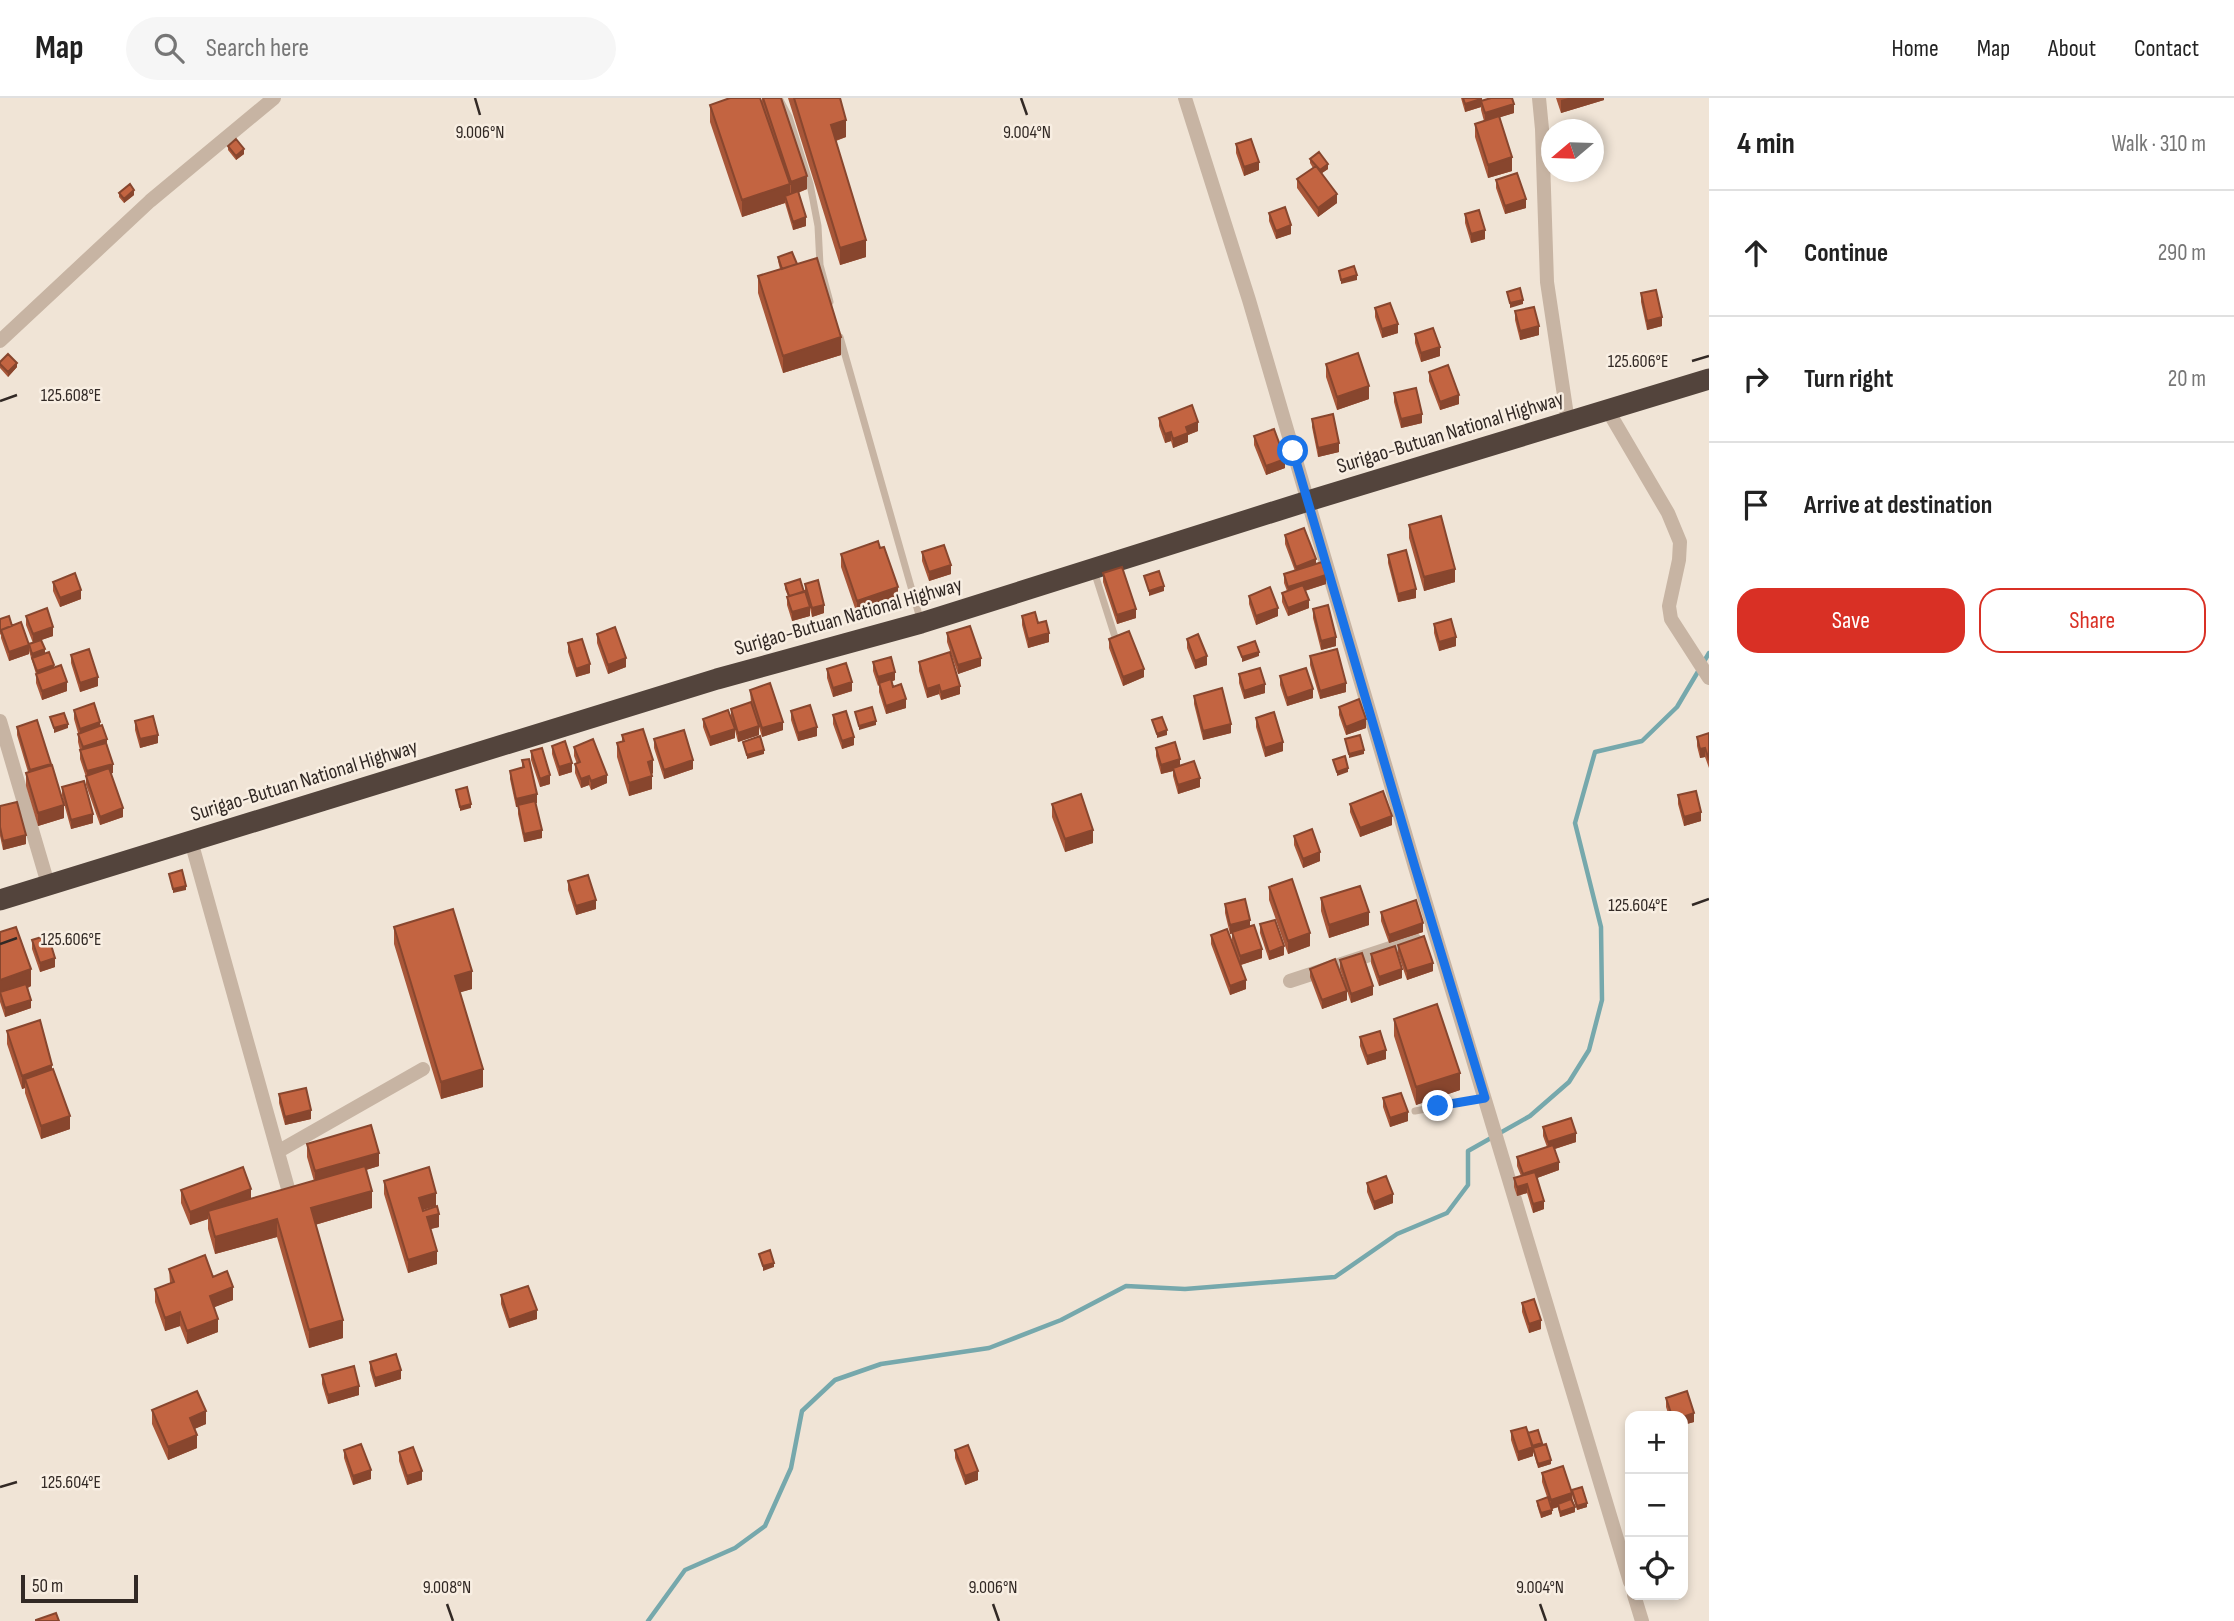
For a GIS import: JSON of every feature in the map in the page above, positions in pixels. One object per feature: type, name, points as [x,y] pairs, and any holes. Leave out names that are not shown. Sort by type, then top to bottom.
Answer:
[{"type":"highway","name":"Surigao-Butuan National Highway","points":[[0,900],[704,683],[921,622],[1709,379]]},
{"type":"street","points":[[0,341],[150,201],[274,98]]},
{"type":"street","points":[[1185,98],[1249,300],[1625,1565]]},
{"type":"street","points":[[1539,98],[1547,282],[1568,422]]},
{"type":"street","points":[[1607,410],[1668,513],[1680,542],[1669,606],[1671,619],[1709,678]]},
{"type":"street","points":[[0,721],[48,884]]},
{"type":"street","points":[[191,841],[289,1192]]},
{"type":"street","points":[[1290,981],[1435,933]]},
{"type":"street","points":[[279,1150],[423,1069]]},
{"type":"street","points":[[1636,1600],[1642,1621]]},
{"type":"lane","points":[[779,98],[789,117],[810,184],[818,226],[820,265],[833,314]]},
{"type":"lane","points":[[837,327],[921,622]]},
{"type":"lane","points":[[1093,569],[1115,637]]},
{"type":"lane","points":[[1415,1111],[1485,1098]]},
{"type":"building","points":[[730,98],[760,98],[790,184],[742,200],[710,105]]},
{"type":"building","points":[[763,98],[781,98],[807,176],[791,182]]},
{"type":"building","points":[[794,98],[840,98],[846,120],[831,125],[866,240],[840,248]]},
{"type":"building","points":[[1463,98],[1481,98],[1481,99],[1465,104]]},
{"type":"building","points":[[1512,98],[1514,104],[1485,113],[1481,101]]},
{"type":"building","points":[[1499,116],[1512,157],[1488,165],[1475,124]]},
{"type":"building","points":[[236,139],[244,149],[236,156],[228,146]]},
{"type":"building","points":[[1251,139],[1259,162],[1244,167],[1236,144]]},
{"type":"building","points":[[1319,152],[1328,164],[1320,170],[1310,159]]},
{"type":"building","points":[[1316,166],[1337,194],[1318,208],[1297,179]]},
{"type":"building","points":[[1517,173],[1526,199],[1505,206],[1496,180]]},
{"type":"building","points":[[130,184],[134,190],[124,199],[119,193]]},
{"type":"building","points":[[798,191],[806,217],[793,222],[785,196]]},
{"type":"building","points":[[1285,207],[1291,225],[1276,231],[1269,213]]},
{"type":"building","points":[[1479,210],[1485,230],[1471,234],[1465,214]]},
{"type":"building","points":[[792,252],[797,264],[782,269],[778,257]]},
{"type":"building","points":[[817,258],[841,337],[783,356],[758,276]]},
{"type":"building","points":[[1354,266],[1357,275],[1341,280],[1339,271]]},
{"type":"building","points":[[1520,288],[1523,300],[1510,303],[1507,292]]},
{"type":"building","points":[[1656,290],[1662,317],[1647,321],[1641,293]]},
{"type":"building","points":[[1390,303],[1398,324],[1382,329],[1375,308]]},
{"type":"building","points":[[1534,307],[1539,326],[1520,331],[1515,311]]},
{"type":"building","points":[[1433,328],[1440,347],[1421,353],[1415,334]]},
{"type":"building","points":[[1358,353],[1369,386],[1337,397],[1326,364]]},
{"type":"building","points":[[8,354],[17,363],[8,372],[0,362]]},
{"type":"building","points":[[1448,365],[1459,395],[1440,402],[1429,372]]},
{"type":"building","points":[[1416,388],[1422,414],[1401,419],[1394,393]]},
{"type":"building","points":[[1192,405],[1198,422],[1186,427],[1188,433],[1173,439],[1171,432],[1165,434],[1159,418]]},
{"type":"building","points":[[1333,414],[1339,443],[1318,448],[1312,419]]},
{"type":"building","points":[[1274,429],[1285,459],[1266,466],[1254,436]]},
{"type":"building","points":[[1441,516],[1455,569],[1424,577],[1409,525]]},
{"type":"building","points":[[1304,528],[1316,559],[1296,567],[1285,535]]},
{"type":"building","points":[[878,541],[880,548],[884,547],[898,587],[857,601],[841,554]]},
{"type":"building","points":[[944,545],[951,565],[929,572],[922,552]]},
{"type":"building","points":[[1406,550],[1416,589],[1398,594],[1388,555]]},
{"type":"building","points":[[1322,562],[1326,575],[1288,587],[1284,574]]},
{"type":"building","points":[[1122,567],[1136,609],[1117,615],[1103,573]]},
{"type":"building","points":[[1159,571],[1164,586],[1149,591],[1144,576]]},
{"type":"building","points":[[75,573],[81,590],[60,598],[53,582]]},
{"type":"building","points":[[800,579],[804,592],[789,596],[785,584]]},
{"type":"building","points":[[818,580],[824,605],[812,608],[805,584]]},
{"type":"building","points":[[1303,585],[1309,600],[1288,608],[1282,593]]},
{"type":"building","points":[[1270,587],[1278,608],[1256,616],[1249,596]]},
{"type":"building","points":[[805,591],[810,607],[792,612],[787,597]]},
{"type":"building","points":[[1328,605],[1336,637],[1321,641],[1313,609]]},
{"type":"building","points":[[47,608],[53,627],[33,634],[26,616]]},
{"type":"building","points":[[1035,612],[1038,623],[1046,621],[1049,633],[1028,639],[1022,616]]},
{"type":"building","points":[[9,616],[12,626],[0,631],[0,619]]},
{"type":"building","points":[[1451,619],[1456,637],[1439,642],[1434,624]]},
{"type":"building","points":[[21,622],[29,645],[9,652],[1,630]]},
{"type":"building","points":[[970,626],[981,658],[958,665],[947,633]]},
{"type":"building","points":[[615,627],[626,658],[608,665],[597,634]]},
{"type":"building","points":[[1129,631],[1144,669],[1123,677],[1109,639]]},
{"type":"building","points":[[1198,634],[1207,656],[1195,661],[1187,639]]},
{"type":"building","points":[[582,639],[590,664],[576,669],[568,643]]},
{"type":"building","points":[[41,640],[45,649],[32,654],[29,644]]},
{"type":"building","points":[[1255,641],[1259,652],[1242,657],[1238,647]]},
{"type":"building","points":[[89,649],[98,677],[80,683],[71,655]]},
{"type":"building","points":[[1337,649],[1346,683],[1320,691],[1310,656]]},
{"type":"building","points":[[49,652],[54,665],[37,671],[32,658]]},
{"type":"building","points":[[950,652],[960,686],[941,692],[939,685],[927,689],[919,662]]},
{"type":"building","points":[[891,657],[895,672],[878,677],[873,662]]},
{"type":"building","points":[[846,663],[852,682],[833,688],[827,669]]},
{"type":"building","points":[[61,665],[67,682],[42,691],[36,674]]},
{"type":"building","points":[[1260,668],[1265,684],[1244,691],[1239,674]]},
{"type":"building","points":[[1306,668],[1313,689],[1287,698],[1280,676]]},
{"type":"building","points":[[891,679],[893,687],[901,684],[906,699],[886,706],[879,683]]},
{"type":"building","points":[[770,683],[783,722],[762,728],[750,690]]},
{"type":"building","points":[[1222,688],[1231,724],[1203,731],[1194,696]]},
{"type":"building","points":[[1359,699],[1366,719],[1346,727],[1339,707]]},
{"type":"building","points":[[751,702],[759,726],[738,733],[731,709]]},
{"type":"building","points":[[94,703],[100,722],[80,729],[74,710]]},
{"type":"building","points":[[810,705],[817,727],[798,733],[791,711]]},
{"type":"building","points":[[872,707],[876,721],[859,726],[855,712]]},
{"type":"building","points":[[728,710],[735,729],[710,737],[703,719]]},
{"type":"building","points":[[846,711],[854,737],[842,741],[833,715]]},
{"type":"building","points":[[1274,712],[1283,742],[1265,748],[1256,718]]},
{"type":"building","points":[[64,713],[68,724],[54,728],[50,717]]},
{"type":"building","points":[[153,716],[158,735],[140,739],[135,721]]},
{"type":"building","points":[[1162,717],[1167,730],[1157,734],[1152,720]]},
{"type":"building","points":[[37,720],[51,764],[30,770],[17,727]]},
{"type":"building","points":[[102,725],[107,739],[83,747],[78,734]]},
{"type":"building","points":[[643,729],[653,760],[648,762],[652,776],[629,783],[617,743],[624,741],[622,735]]},
{"type":"building","points":[[684,730],[693,760],[664,770],[654,739]]},
{"type":"building","points":[[1709,733],[1709,760],[1705,748],[1700,749],[1697,737]]},
{"type":"building","points":[[1360,735],[1364,750],[1349,754],[1345,739]]},
{"type":"building","points":[[760,736],[764,750],[747,755],[743,742]]},
{"type":"building","points":[[593,739],[607,775],[591,781],[589,776],[581,779],[575,764],[580,762],[574,747]]},
{"type":"building","points":[[565,741],[572,763],[559,767],[552,746]]},
{"type":"building","points":[[1175,742],[1180,759],[1161,765],[1156,748]]},
{"type":"building","points":[[106,743],[113,764],[87,771],[80,750]]},
{"type":"building","points":[[542,748],[550,775],[540,779],[531,751]]},
{"type":"building","points":[[1345,756],[1348,768],[1337,772],[1333,760]]},
{"type":"building","points":[[529,759],[537,794],[516,799],[510,771],[524,767],[522,760]]},
{"type":"building","points":[[1194,761],[1200,778],[1178,785],[1173,768]]},
{"type":"building","points":[[52,765],[64,805],[38,813],[26,773]]},
{"type":"building","points":[[109,768],[123,808],[100,817],[86,776]]},
{"type":"building","points":[[84,781],[93,814],[71,820],[62,787]]},
{"type":"building","points":[[467,787],[471,804],[460,807],[456,790]]},
{"type":"building","points":[[1383,791],[1392,816],[1360,828],[1350,804]]},
{"type":"building","points":[[1696,791],[1701,812],[1684,817],[1678,795]]},
{"type":"building","points":[[1081,794],[1093,830],[1065,839],[1052,804]]},
{"type":"building","points":[[535,801],[542,830],[524,834],[518,805]]},
{"type":"building","points":[[17,802],[26,835],[3,841],[0,806]]},
{"type":"building","points":[[1312,829],[1320,852],[1303,859],[1294,836]]},
{"type":"building","points":[[182,870],[186,886],[173,889],[169,874]]},
{"type":"building","points":[[588,875],[596,900],[576,906],[568,881]]},
{"type":"building","points":[[1292,879],[1310,933],[1288,941],[1269,887]]},
{"type":"building","points":[[1360,886],[1369,912],[1329,925],[1321,898]]},
{"type":"building","points":[[1245,899],[1250,920],[1230,925],[1225,904]]},
{"type":"building","points":[[1416,900],[1423,923],[1389,935],[1381,912]]},
{"type":"building","points":[[453,909],[472,971],[455,976],[483,1069],[441,1082],[394,927]]},
{"type":"building","points":[[1275,920],[1284,946],[1269,952],[1260,924]]},
{"type":"building","points":[[1254,925],[1262,949],[1240,956],[1232,932]]},
{"type":"building","points":[[16,927],[31,969],[0,980],[0,932]]},
{"type":"building","points":[[1227,929],[1246,980],[1230,986],[1211,935]]},
{"type":"building","points":[[48,935],[55,958],[40,963],[32,940]]},
{"type":"building","points":[[1424,936],[1433,963],[1407,971],[1398,945]]},
{"type":"building","points":[[1395,946],[1402,969],[1379,977],[1371,954]]},
{"type":"building","points":[[1362,953],[1373,986],[1351,994],[1340,960]]},
{"type":"building","points":[[1335,959],[1347,991],[1322,1000],[1310,969]]},
{"type":"building","points":[[26,984],[31,1000],[5,1008],[0,992]]},
{"type":"building","points":[[1437,1004],[1460,1073],[1416,1087],[1394,1019]]},
{"type":"building","points":[[40,1020],[52,1065],[22,1076],[7,1031]]},
{"type":"building","points":[[1380,1031],[1386,1050],[1367,1056],[1360,1037]]},
{"type":"building","points":[[53,1069],[70,1116],[41,1126],[25,1079]]},
{"type":"building","points":[[306,1088],[311,1110],[285,1117],[279,1094]]},
{"type":"building","points":[[1401,1093],[1408,1112],[1390,1118],[1383,1098]]},
{"type":"building","points":[[1571,1118],[1576,1133],[1548,1142],[1543,1127]]},
{"type":"building","points":[[371,1125],[379,1153],[315,1171],[307,1144]]},
{"type":"building","points":[[1553,1145],[1559,1162],[1523,1174],[1517,1157]]},
{"type":"building","points":[[365,1166],[372,1191],[311,1208],[343,1320],[309,1330],[277,1219],[215,1237],[208,1211]]},
{"type":"building","points":[[243,1167],[251,1189],[190,1212],[181,1190]]},
{"type":"building","points":[[429,1167],[436,1193],[419,1198],[423,1211],[437,1206],[439,1214],[427,1217],[437,1251],[408,1260],[384,1181]]},
{"type":"building","points":[[1535,1172],[1544,1201],[1533,1204],[1527,1184],[1517,1187],[1514,1178]]},
{"type":"building","points":[[1386,1176],[1393,1194],[1374,1202],[1367,1183]]},
{"type":"building","points":[[770,1250],[774,1263],[763,1266],[759,1254]]},
{"type":"building","points":[[205,1255],[213,1277],[227,1271],[233,1287],[210,1296],[218,1319],[187,1331],[180,1312],[165,1318],[155,1289],[174,1282],[169,1269]]},
{"type":"building","points":[[528,1286],[537,1310],[509,1320],[501,1295]]},
{"type":"building","points":[[1534,1299],[1541,1320],[1529,1324],[1522,1303]]},
{"type":"building","points":[[396,1354],[401,1370],[375,1378],[370,1362]]},
{"type":"building","points":[[354,1366],[359,1386],[328,1395],[322,1375]]},
{"type":"building","points":[[197,1391],[206,1411],[190,1418],[197,1435],[168,1447],[152,1410]]},
{"type":"building","points":[[1687,1391],[1694,1413],[1688,1415],[1688,1411],[1670,1411],[1666,1398]]},
{"type":"building","points":[[1526,1427],[1533,1447],[1518,1452],[1511,1431]]},
{"type":"building","points":[[1538,1430],[1542,1443],[1532,1446],[1528,1433]]},
{"type":"building","points":[[361,1444],[371,1470],[353,1476],[344,1450]]},
{"type":"building","points":[[1546,1444],[1551,1460],[1538,1464],[1533,1448]]},
{"type":"building","points":[[968,1445],[978,1471],[965,1476],[955,1450]]},
{"type":"building","points":[[413,1447],[422,1471],[407,1476],[399,1452]]},
{"type":"building","points":[[1563,1466],[1572,1493],[1551,1500],[1542,1473]]},
{"type":"building","points":[[1582,1487],[1587,1503],[1577,1506],[1572,1490]]},
{"type":"building","points":[[1548,1497],[1552,1510],[1541,1513],[1537,1501]]},
{"type":"building","points":[[1571,1499],[1575,1507],[1560,1512],[1558,1504]]},
{"type":"building","points":[[56,1613],[59,1621],[36,1621],[36,1620]]},
{"type":"waterway","points":[[648,1621],[685,1570],[735,1548],[765,1526],[791,1468],[802,1411],[835,1380],[881,1364],[989,1348],[1061,1320],[1126,1286],[1185,1289],[1335,1277],[1397,1234],[1447,1213],[1468,1185],[1468,1151],[1530,1116],[1569,1082],[1589,1050],[1602,1000],[1601,927],[1575,823],[1595,752],[1642,741],[1677,707],[1709,653]]},
{"type":"route","points":[[1293,451],[1485,1098],[1438,1106]]}]
